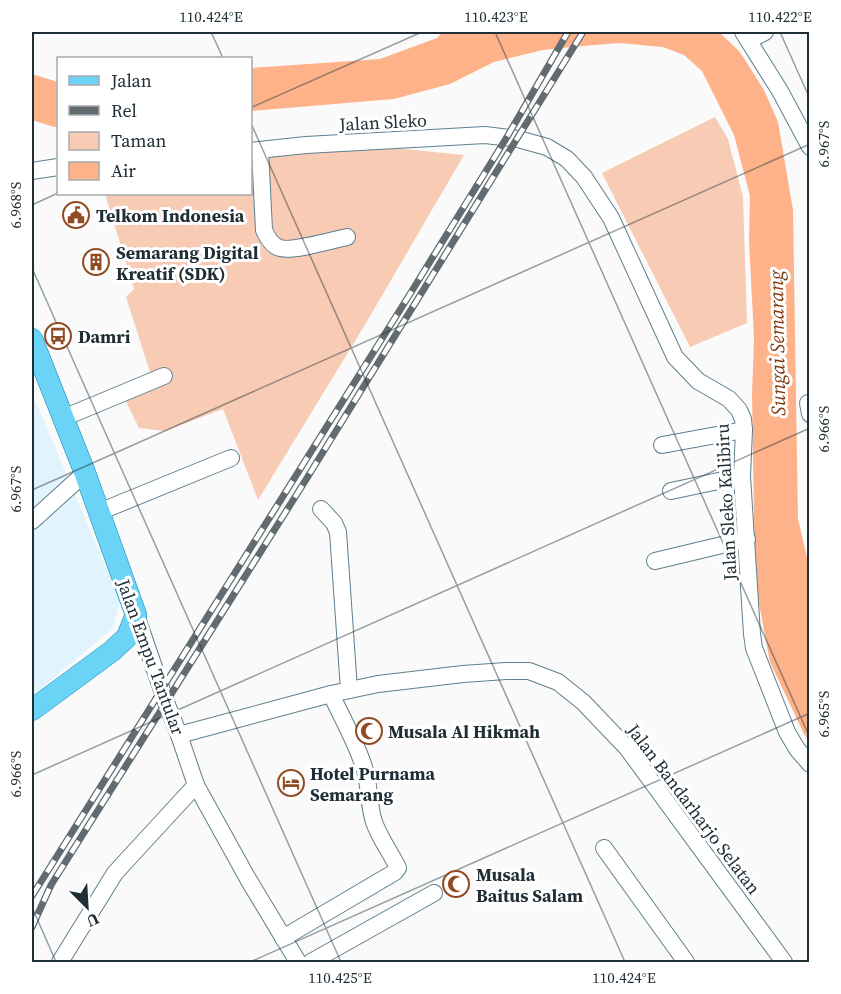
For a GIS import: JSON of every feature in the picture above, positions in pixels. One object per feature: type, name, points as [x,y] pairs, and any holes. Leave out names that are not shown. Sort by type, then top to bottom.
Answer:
[{"type":"main road","name":"Jalan Empu Tantular","points":[[32,339],[85,473],[136,615]]},
{"type":"main road","points":[[32,710],[112,651],[127,637],[136,615]]},
{"type":"street","points":[[765,32],[746,36],[780,91],[810,147]]},
{"type":"street","name":"Jalan Sleko","points":[[255,151],[485,135],[518,139]]},
{"type":"street","name":"Jalan Sleko Kalibiru","points":[[518,139],[547,147],[567,159],[584,177],[611,218],[675,357],[698,381],[718,392],[739,410],[744,429],[742,476],[754,648],[787,732],[810,764]]},
{"type":"street","points":[[255,151],[264,230],[267,238],[273,244],[280,248],[292,248],[347,237]]},
{"type":"street","points":[[32,171],[57,167]]},
{"type":"street","points":[[63,418],[164,376]]},
{"type":"street","points":[[662,445],[744,429]]},
{"type":"street","points":[[99,512],[231,458]]},
{"type":"street","points":[[32,521],[85,473]]},
{"type":"street","points":[[671,491],[742,476]]},
{"type":"street","points":[[321,509],[334,523],[338,532],[350,690]]},
{"type":"street","points":[[655,561],[747,539]]},
{"type":"street","name":"Jalan Empu Tantular","points":[[136,615],[196,785],[298,963]]},
{"type":"street","name":"Jalan Bandarharjo Selatan","points":[[179,735],[331,694],[378,684],[463,674],[529,671],[558,682],[584,702],[627,748],[784,963]]},
{"type":"street","points":[[283,938],[395,872],[398,868],[378,830],[371,811],[367,777],[360,756],[331,694]]},
{"type":"street","points":[[60,963],[115,873],[196,785]]},
{"type":"street","points":[[604,848],[686,963]]},
{"type":"street","points":[[311,963],[434,893]]},
{"type":"shaded area","points":[[32,393],[120,601],[113,628],[32,696]]},
{"type":"green space","points":[[715,117],[728,139],[743,197],[747,323],[690,347],[602,173]]},
{"type":"green space","points":[[394,148],[464,155],[366,323],[258,500],[223,409],[165,431],[139,428],[119,387],[151,375],[126,297],[134,289],[106,197],[107,195],[252,195],[252,156]]},
{"type":"water","name":"Sungai Semarang","points":[[443,32],[719,32],[740,52],[764,90],[778,122],[793,210],[798,519],[810,570],[809,741],[770,662],[755,582],[752,395],[754,338],[749,240],[750,196],[734,135],[702,71],[684,55],[663,47],[619,43],[571,47],[543,50],[494,62],[450,84],[394,99],[252,111],[252,68],[380,59],[437,38]]},
{"type":"water","points":[[32,74],[57,82],[57,126],[32,120]]},
{"type":"railway","points":[[32,896],[410,294],[507,137],[568,32]]},
{"type":"railway","points":[[32,927],[51,885],[302,486],[583,32]]},
{"type":"place","name":"Telkom Indonesia","points":[[76,215]]},
{"type":"place","name":"Semarang Digital Kreatif (SDK)","points":[[96,262]]},
{"type":"place","name":"Damri","points":[[58,336]]},
{"type":"place","name":"Musala Al Hikmah","points":[[369,731]]},
{"type":"place","name":"Hotel Purnama Semarang","points":[[291,783]]},
{"type":"place","name":"Musala Baitus Salam","points":[[456,884]]}]
